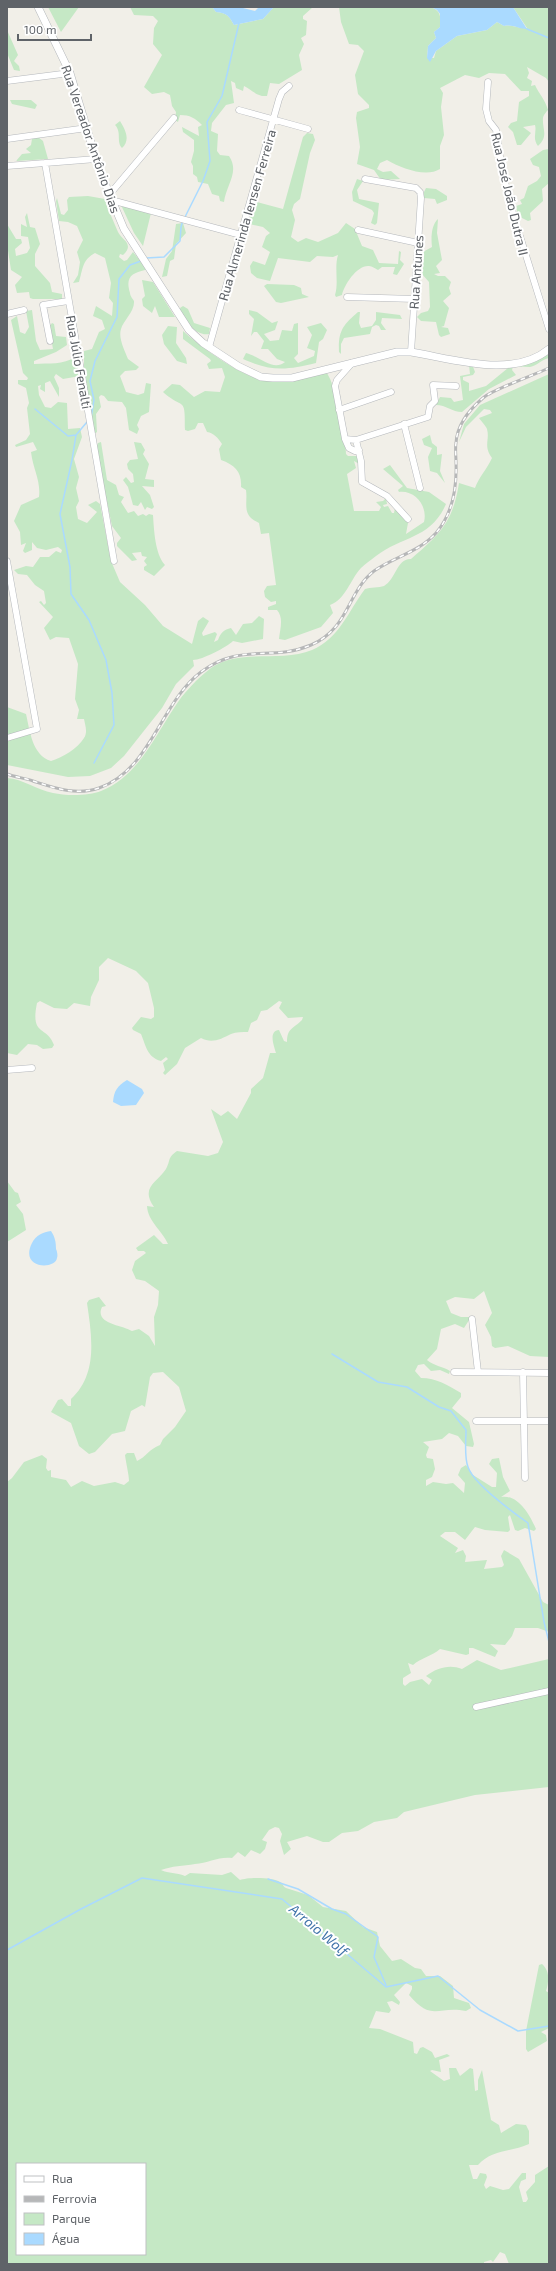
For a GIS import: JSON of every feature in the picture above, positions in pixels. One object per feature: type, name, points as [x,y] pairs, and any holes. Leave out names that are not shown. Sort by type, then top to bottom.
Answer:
[{"type":"street","name":"Rua Vereador Antônio Dias","points":[[38,7],[70,73],[96,159],[110,198],[124,229],[189,330],[209,347],[238,366],[261,376],[273,378],[292,378],[397,352],[411,352],[503,367],[531,360],[549,349]]},
{"type":"street","points":[[7,81],[70,73]]},
{"type":"street","name":"Rua José João Dutra II","points":[[488,82],[486,109],[489,121],[496,130],[502,170],[514,217],[549,329]]},
{"type":"street","name":"Rua Almerinda Iensen Ferreira","points":[[209,347],[282,92],[288,86]]},
{"type":"street","points":[[238,110],[308,129]]},
{"type":"street","points":[[174,118],[110,198],[241,235]]},
{"type":"street","points":[[7,139],[87,128]]},
{"type":"street","points":[[7,166],[96,159]]},
{"type":"street","name":"Rua Júlio Fenalti","points":[[44,163],[114,561]]},
{"type":"street","name":"Rua Antunes","points":[[365,179],[416,188],[420,192],[411,352]]},
{"type":"street","points":[[358,230],[418,243]]},
{"type":"street","points":[[347,297],[414,299]]},
{"type":"street","points":[[50,341],[43,305],[68,301]]},
{"type":"street","points":[[7,314],[24,310]]},
{"type":"street","points":[[352,363],[336,382],[339,410],[345,439],[349,448],[355,451],[359,450]]},
{"type":"street","points":[[345,439],[356,440],[429,416],[429,409],[435,401],[433,385],[456,386]]},
{"type":"street","points":[[339,410],[391,392]]},
{"type":"street","points":[[404,424],[420,488]]},
{"type":"street","points":[[356,440],[359,450],[362,482],[387,496],[408,520]]},
{"type":"street","points":[[7,561],[37,730],[7,738]]},
{"type":"street","points":[[7,1070],[32,1068]]},
{"type":"street","points":[[472,1319],[478,1372]]},
{"type":"street","points":[[454,1372],[549,1372]]},
{"type":"street","points":[[522,1372],[525,1478]]},
{"type":"street","points":[[476,1421],[549,1421]]},
{"type":"street","points":[[476,1707],[549,1691]]},
{"type":"green space","points":[[48,7],[79,7],[61,32]]},
{"type":"green space","points":[[130,7],[212,7],[216,12],[223,13],[231,19],[234,25],[263,19],[274,7],[313,7],[303,16],[303,19],[307,21],[306,35],[301,38],[304,44],[299,55],[302,70],[279,84],[270,83],[267,96],[257,94],[244,86],[243,91],[236,88],[235,83],[231,81],[234,103],[226,105],[212,123],[211,131],[218,134],[217,151],[220,155],[229,156],[232,162],[233,173],[224,202],[220,201],[219,196],[212,194],[208,184],[198,182],[197,177],[193,174],[193,166],[191,162],[194,151],[194,140],[183,132],[182,127],[199,136],[198,127],[202,125],[192,117],[184,115],[180,115],[178,122],[175,120],[176,112],[172,106],[170,95],[164,92],[152,94],[144,87],[162,55],[153,44],[154,28],[158,21],[153,16],[134,15]]},
{"type":"green space","points":[[339,7],[431,7],[437,10],[440,15],[440,27],[434,32],[436,38],[428,46],[427,58],[434,58],[436,51],[457,36],[487,30],[497,22],[504,26],[527,28],[513,7],[549,7],[549,82],[546,78],[527,67],[529,73],[527,78],[532,81],[531,86],[535,85],[548,110],[543,117],[543,139],[538,146],[535,138],[535,125],[523,127],[531,133],[521,145],[517,145],[513,132],[508,127],[511,123],[517,121],[519,102],[529,96],[529,91],[521,91],[505,74],[489,73],[479,78],[465,75],[440,88],[443,93],[441,107],[444,135],[440,146],[440,169],[428,173],[414,171],[387,160],[380,163],[377,169],[383,172],[391,171],[400,179],[381,180],[374,170],[357,164],[360,147],[356,118],[357,112],[369,108],[369,105],[358,94],[355,75],[364,51],[358,45],[349,44],[341,22]]},
{"type":"green space","points":[[7,30],[18,55],[14,61],[19,66],[20,71],[14,70],[7,53]]},
{"type":"green space","points":[[10,100],[31,100],[37,105],[35,109],[12,104]]},
{"type":"green space","points":[[120,121],[127,138],[125,145],[122,148],[119,143],[118,131],[115,125]]},
{"type":"green space","points":[[307,133],[313,134],[315,140],[310,153],[300,199],[294,204],[292,210],[295,220],[291,237],[298,242],[306,238],[318,242],[338,233],[346,223],[355,229],[362,246],[373,250],[379,263],[398,264],[399,251],[401,252],[400,260],[404,264],[397,275],[393,274],[395,267],[382,267],[378,270],[370,266],[364,267],[352,276],[345,286],[342,295],[336,297],[336,265],[338,255],[333,257],[317,256],[310,262],[278,258],[270,281],[257,278],[251,273],[250,266],[253,261],[265,265],[270,252],[262,247],[266,236],[270,233],[263,227],[249,224],[253,201],[283,209],[303,137]]},
{"type":"green space","points":[[38,137],[43,141],[48,159],[16,161],[22,154],[31,153],[26,149],[31,145],[32,139]]},
{"type":"green space","points":[[549,149],[549,183],[542,189],[543,201],[530,213],[531,220],[528,221],[518,216],[516,206],[522,204],[520,200],[524,198],[528,186],[537,181],[541,176],[539,167],[533,165],[530,159],[543,150]]},
{"type":"green space","points":[[357,179],[363,181],[357,190],[359,199],[379,203],[377,223],[375,225],[371,223],[374,213],[372,210],[353,201],[352,192]]},
{"type":"green space","points":[[426,188],[436,189],[447,196],[447,200],[437,204],[435,199],[424,198]]},
{"type":"green space","points":[[88,196],[105,199],[118,232],[128,245],[128,248],[123,255],[120,254],[119,257],[124,261],[127,260],[133,252],[146,268],[145,270],[133,274],[129,279],[128,283],[130,295],[134,301],[134,305],[122,326],[120,333],[122,344],[128,359],[139,367],[136,370],[125,371],[120,376],[126,392],[138,395],[144,393],[146,383],[151,384],[149,412],[141,416],[137,425],[139,429],[137,434],[129,430],[126,408],[122,402],[108,401],[101,395],[99,397],[101,407],[96,414],[97,432],[94,434],[84,372],[84,351],[92,349],[99,332],[105,329],[102,320],[93,316],[96,306],[112,316],[113,303],[109,298],[111,283],[105,258],[95,253],[85,262],[79,282],[73,283],[78,275],[80,262],[77,252],[83,240],[77,226],[68,222],[59,221],[56,201],[57,198],[61,214],[64,215],[68,210],[67,200],[69,197]]},
{"type":"green space","points":[[121,205],[151,213],[143,246],[134,233]]},
{"type":"green space","points":[[27,213],[30,227],[35,228],[40,244],[35,254],[35,266],[50,283],[52,292],[62,294],[62,299],[33,299],[30,298],[29,292],[17,293],[15,285],[22,277],[11,270],[7,244],[7,224],[16,239],[21,239],[22,243],[15,249],[16,256],[27,253],[30,248],[28,237],[21,236],[21,224],[27,227],[25,217]]},
{"type":"green space","points":[[438,219],[437,233],[442,260],[436,266],[440,273],[434,274],[438,276],[445,276],[451,282],[449,288],[451,294],[443,301],[449,308],[444,326],[441,327],[448,328],[450,334],[441,337],[439,335],[436,322],[421,321],[417,317],[421,313],[428,311],[430,307],[429,282],[421,273],[421,253],[432,247],[433,228]]},
{"type":"green space","points":[[183,223],[186,233],[176,244],[174,259],[170,261],[167,276],[162,277],[166,259],[172,251],[176,224]]},
{"type":"green space","points":[[142,280],[153,282],[175,317],[159,317],[155,306],[152,313],[143,306],[142,299],[145,296]]},
{"type":"green space","points":[[267,284],[294,285],[301,288],[302,294],[309,297],[281,303],[276,302],[264,286]]},
{"type":"green space","points":[[183,306],[188,309],[194,323],[210,328],[209,334],[200,333],[186,322],[180,308]]},
{"type":"green space","points":[[32,310],[36,341],[40,350],[53,349],[49,327],[52,323],[54,324],[56,336],[66,337],[67,345],[56,352],[34,361],[34,364],[61,362],[71,360],[76,357],[80,376],[63,379],[56,374],[54,377],[59,388],[59,397],[50,381],[45,383],[45,392],[40,389],[41,385],[38,386],[39,395],[45,407],[51,408],[58,402],[67,403],[68,429],[80,428],[82,437],[74,459],[79,477],[76,488],[79,501],[76,507],[78,519],[87,523],[97,512],[88,505],[96,501],[100,504],[111,561],[120,582],[145,605],[163,626],[192,644],[198,621],[203,617],[209,621],[202,633],[203,636],[215,632],[217,634],[214,642],[218,640],[222,633],[226,630],[231,628],[236,635],[243,624],[252,623],[259,616],[264,619],[263,639],[242,643],[233,641],[214,653],[193,660],[194,666],[176,684],[162,708],[124,756],[111,768],[90,776],[68,777],[7,765],[7,707],[26,714],[36,748],[40,754],[51,761],[74,749],[84,738],[86,731],[84,719],[77,719],[79,710],[75,699],[78,664],[69,638],[56,637],[50,640],[44,628],[53,617],[39,602],[41,601],[44,605],[46,603],[44,591],[35,585],[27,575],[18,574],[14,570],[26,566],[33,567],[40,557],[49,557],[56,551],[61,553],[62,550],[58,547],[46,550],[37,548],[32,542],[32,550],[25,553],[23,551],[26,543],[21,545],[20,532],[14,521],[21,505],[39,497],[38,480],[31,452],[37,450],[33,442],[16,447],[15,445],[26,440],[30,434],[27,408],[29,403],[26,388],[18,384],[18,380],[27,380],[28,378],[23,373],[11,320],[17,316],[20,332],[25,334],[29,327],[26,311]]},
{"type":"green space","points":[[249,310],[257,312],[272,323],[278,321],[275,330],[264,334],[270,341],[279,340],[282,330],[292,331],[294,324],[298,323],[298,354],[294,358],[298,363],[314,356],[315,351],[307,348],[312,335],[307,327],[321,323],[327,330],[323,339],[319,342],[316,363],[288,368],[271,368],[243,359],[246,353],[271,364],[280,365],[285,362],[277,359],[268,349],[261,349],[264,341],[257,332],[254,332],[251,336],[254,319],[249,314]]},
{"type":"green space","points":[[358,312],[360,312],[359,323],[361,328],[372,326],[376,320],[376,312],[400,315],[402,319],[382,318],[381,323],[386,330],[381,330],[379,326],[376,325],[372,327],[370,334],[344,338],[341,344],[341,354],[339,352],[339,339],[342,329]]},
{"type":"green space","points":[[168,326],[177,327],[176,343],[186,358],[187,364],[177,361],[164,344],[162,335]]},
{"type":"green space","points":[[183,331],[223,361],[257,379],[282,382],[327,373],[335,394],[346,454],[348,456],[358,456],[361,465],[354,461],[356,468],[347,474],[354,511],[379,511],[381,507],[376,502],[383,501],[386,498],[387,504],[383,505],[384,507],[388,506],[392,513],[394,513],[395,508],[408,523],[406,534],[424,522],[424,510],[419,500],[415,496],[405,492],[399,492],[398,490],[403,486],[383,469],[390,465],[407,488],[429,492],[446,504],[440,515],[424,531],[386,549],[361,568],[344,594],[330,605],[333,613],[321,627],[285,640],[279,639],[281,624],[279,613],[277,610],[268,610],[268,607],[276,604],[276,601],[271,602],[265,597],[264,591],[267,586],[276,585],[269,533],[261,534],[259,523],[253,520],[248,513],[246,509],[246,490],[241,487],[240,477],[237,470],[230,464],[221,460],[219,449],[222,444],[219,440],[214,435],[207,432],[203,423],[198,423],[195,429],[188,431],[185,430],[184,407],[163,392],[172,384],[180,385],[194,397],[205,391],[220,392],[225,377],[222,368],[209,369],[207,364],[211,361],[210,359],[183,339]]},
{"type":"green space","points":[[549,352],[549,358],[533,366],[513,367],[512,370],[516,375],[489,389],[462,412],[436,405],[440,397],[451,398],[454,402],[463,400],[460,376],[470,374],[469,365],[472,364],[475,372],[473,375],[463,377],[463,380],[469,383],[469,391],[486,386],[508,368],[524,364]]},
{"type":"green space","points":[[549,374],[549,1357],[530,1356],[508,1346],[495,1348],[492,1346],[491,1337],[485,1325],[492,1313],[484,1291],[474,1299],[455,1297],[446,1301],[451,1313],[461,1317],[471,1317],[464,1328],[455,1324],[441,1329],[437,1349],[427,1360],[432,1364],[450,1371],[449,1374],[440,1370],[431,1371],[424,1364],[418,1365],[415,1371],[421,1378],[437,1381],[461,1393],[461,1397],[452,1408],[469,1422],[474,1444],[473,1447],[466,1446],[458,1436],[449,1433],[442,1439],[423,1442],[429,1447],[426,1455],[427,1458],[433,1459],[435,1469],[432,1477],[426,1480],[426,1486],[433,1482],[446,1484],[453,1483],[464,1493],[465,1483],[458,1475],[461,1468],[466,1465],[473,1475],[492,1487],[496,1487],[497,1473],[489,1464],[492,1459],[499,1458],[503,1477],[510,1491],[501,1497],[507,1497],[518,1502],[527,1512],[536,1529],[534,1531],[525,1528],[518,1531],[515,1530],[510,1515],[508,1517],[510,1530],[508,1532],[485,1530],[475,1527],[465,1540],[455,1532],[445,1532],[440,1536],[458,1548],[455,1553],[463,1550],[466,1556],[465,1562],[487,1560],[484,1569],[502,1567],[504,1565],[501,1556],[504,1550],[519,1559],[543,1602],[549,1605],[549,1632],[538,1628],[515,1628],[512,1636],[505,1645],[490,1644],[498,1651],[495,1657],[473,1648],[469,1648],[469,1654],[466,1655],[440,1649],[413,1665],[408,1663],[411,1673],[403,1678],[403,1684],[405,1686],[410,1682],[422,1679],[429,1685],[432,1680],[426,1676],[434,1671],[448,1667],[462,1669],[477,1660],[501,1670],[549,1659],[549,1787],[475,1795],[404,1812],[397,1818],[374,1822],[358,1831],[342,1833],[329,1842],[323,1842],[307,1836],[287,1842],[291,1849],[284,1855],[280,1841],[282,1834],[279,1828],[275,1827],[269,1830],[262,1840],[267,1842],[265,1849],[260,1854],[251,1850],[245,1857],[238,1852],[232,1858],[223,1858],[161,1870],[185,1876],[190,1873],[222,1875],[231,1872],[240,1880],[260,1878],[277,1880],[286,1888],[308,1895],[323,1907],[346,1911],[363,1927],[377,1932],[380,1946],[392,1961],[401,1959],[415,1968],[421,1969],[426,1976],[440,1976],[453,1986],[454,1998],[469,2003],[471,2008],[466,2011],[430,2011],[417,2003],[409,1995],[412,1986],[406,1983],[394,1995],[400,2002],[399,2005],[392,2001],[387,2002],[391,2010],[389,2013],[376,2011],[369,2028],[380,2029],[413,2042],[414,2053],[417,2054],[420,2048],[423,2047],[432,2052],[435,2058],[447,2054],[450,2056],[439,2060],[441,2072],[430,2071],[444,2081],[450,2079],[449,2068],[456,2068],[460,2076],[470,2068],[473,2069],[475,2091],[478,2090],[478,2080],[482,2070],[491,2120],[499,2125],[501,2133],[516,2124],[526,2125],[529,2131],[529,2144],[523,2147],[496,2153],[489,2156],[478,2165],[469,2165],[473,2179],[477,2179],[480,2173],[486,2174],[487,2177],[484,2185],[486,2189],[490,2186],[503,2190],[509,2189],[522,2173],[526,2173],[526,2179],[521,2181],[519,2187],[523,2202],[526,2202],[528,2199],[526,2192],[535,2182],[535,2175],[549,2166],[549,2264],[509,2264],[505,2254],[500,2252],[493,2262],[491,2260],[484,2262],[484,2264],[7,2264],[7,1482],[12,1478],[24,1462],[42,1455],[47,1459],[46,1468],[48,1471],[51,1470],[51,1477],[66,1480],[71,1487],[82,1481],[94,1486],[115,1482],[124,1485],[129,1481],[125,1455],[127,1453],[134,1453],[137,1461],[160,1445],[163,1439],[175,1427],[186,1411],[179,1387],[163,1372],[153,1373],[150,1377],[145,1407],[142,1405],[131,1411],[125,1431],[112,1434],[95,1452],[89,1454],[79,1446],[71,1423],[51,1412],[58,1400],[62,1399],[68,1406],[71,1406],[71,1399],[80,1389],[86,1378],[91,1354],[87,1303],[89,1300],[99,1297],[106,1306],[102,1307],[102,1317],[111,1323],[132,1331],[139,1329],[149,1336],[155,1346],[154,1317],[158,1305],[159,1291],[145,1281],[136,1279],[132,1270],[135,1261],[146,1253],[144,1251],[138,1251],[136,1248],[154,1235],[163,1244],[168,1244],[148,1212],[147,1206],[154,1207],[150,1200],[149,1190],[166,1169],[170,1159],[177,1151],[208,1156],[218,1153],[223,1142],[211,1109],[221,1116],[228,1111],[237,1119],[251,1093],[251,1089],[263,1078],[270,1053],[276,1053],[273,1043],[274,1033],[279,1030],[284,1041],[287,1042],[289,1031],[302,1020],[303,1017],[288,1018],[279,1008],[282,1002],[279,1001],[267,1010],[261,1011],[257,1020],[251,1023],[248,1032],[233,1033],[213,1041],[201,1038],[185,1048],[177,1064],[165,1075],[163,1073],[165,1070],[163,1063],[168,1059],[166,1057],[161,1061],[153,1057],[150,1054],[141,1034],[132,1028],[141,1017],[151,1019],[154,1017],[154,1008],[148,983],[136,971],[108,958],[99,967],[99,980],[91,997],[90,1006],[74,1003],[67,1009],[54,1008],[40,1001],[37,1003],[35,1014],[37,1026],[51,1039],[54,1045],[52,1048],[43,1049],[37,1045],[28,1044],[17,1055],[7,1053],[7,778],[19,780],[47,792],[58,794],[84,795],[101,791],[114,785],[144,756],[186,691],[211,668],[222,662],[234,659],[300,654],[312,650],[329,639],[343,623],[365,589],[384,586],[388,583],[399,565],[406,560],[411,559],[430,542],[444,526],[453,508],[459,483],[475,488],[492,458],[489,454],[487,446],[487,429],[479,418],[492,413],[490,410],[484,409],[466,427],[459,442],[464,424],[480,405]]},
{"type":"green space","points":[[430,435],[432,443],[437,447],[437,455],[442,454],[440,471],[445,483],[437,473],[430,471],[428,457],[432,448],[424,445],[422,439]]},
{"type":"green space","points":[[101,442],[107,480],[116,485],[119,495],[124,497],[121,502],[128,513],[134,511],[138,516],[143,514],[146,516],[149,514],[153,515],[157,548],[165,565],[154,576],[144,570],[144,567],[147,565],[144,561],[147,557],[142,556],[141,552],[132,553],[137,560],[132,561],[117,546],[117,543],[121,538],[112,526],[96,449],[98,443]]},
{"type":"green space","points":[[134,442],[141,443],[145,450],[143,454],[149,464],[145,479],[154,480],[154,487],[142,486],[150,495],[154,507],[152,509],[147,507],[145,510],[141,502],[138,506],[133,505],[128,487],[123,480],[126,477],[131,483],[134,482],[133,474],[128,469],[127,464],[130,460],[138,459]]},
{"type":"green space","points":[[7,1181],[15,1192],[18,1193],[21,1202],[16,1205],[23,1214],[26,1230],[7,1242]]},
{"type":"green space","points":[[542,1964],[548,1973],[548,1984],[546,1991],[549,1993],[549,2028],[541,2032],[546,2035],[547,2041],[528,2052],[526,2049],[526,2031],[539,1965]]},
{"type":"water","points":[[212,7],[239,7],[255,11],[259,7],[274,7],[263,19],[234,25],[231,19],[223,13],[216,12]]},
{"type":"water","points":[[431,7],[513,7],[527,29],[504,26],[497,22],[487,30],[457,36],[436,51],[430,62],[427,58],[428,46],[436,38],[434,32],[440,27],[440,14],[437,10]]},
{"type":"water","points":[[127,1080],[142,1089],[144,1093],[136,1105],[121,1106],[113,1102],[114,1095],[118,1087]]},
{"type":"water","points":[[51,1231],[56,1244],[57,1258],[55,1262],[50,1264],[39,1265],[30,1258],[29,1252],[32,1243],[40,1234]]},
{"type":"waterway","points":[[185,217],[203,181],[210,161],[207,122],[222,96],[239,23]]},
{"type":"waterway","points":[[527,29],[549,38]]},
{"type":"waterway","points":[[146,258],[164,257],[180,241],[183,220]]},
{"type":"waterway","points":[[91,418],[94,400],[90,381],[95,361],[117,317],[119,279],[130,265],[141,261]]},
{"type":"waterway","points":[[35,409],[68,436],[76,435],[87,422]]},
{"type":"waterway","points":[[76,435],[60,514],[70,567],[71,594],[89,620],[106,660],[112,693],[114,725],[94,763]]},
{"type":"waterway","points":[[332,1354],[378,1382],[407,1387],[439,1407],[451,1411],[466,1430],[466,1458],[471,1474],[485,1489],[528,1523],[544,1622],[549,1642]]},
{"type":"waterway","name":"Arroio Wolf","points":[[7,1950],[81,1909],[142,1878],[282,1899],[386,1987],[438,1976],[480,2010],[518,2031],[549,2026]]},
{"type":"waterway","points":[[268,1879],[298,1889],[332,1909],[346,1914],[378,1937],[374,1957],[386,1985]]},
{"type":"railway","points":[[7,774],[66,790],[82,791],[99,788],[117,779],[131,767],[143,752],[175,701],[187,685],[201,672],[216,663],[229,658],[243,655],[296,650],[311,645],[324,638],[341,620],[358,589],[374,571],[422,545],[429,540],[442,525],[450,509],[455,491],[457,436],[469,412],[488,394],[549,368]]}]
